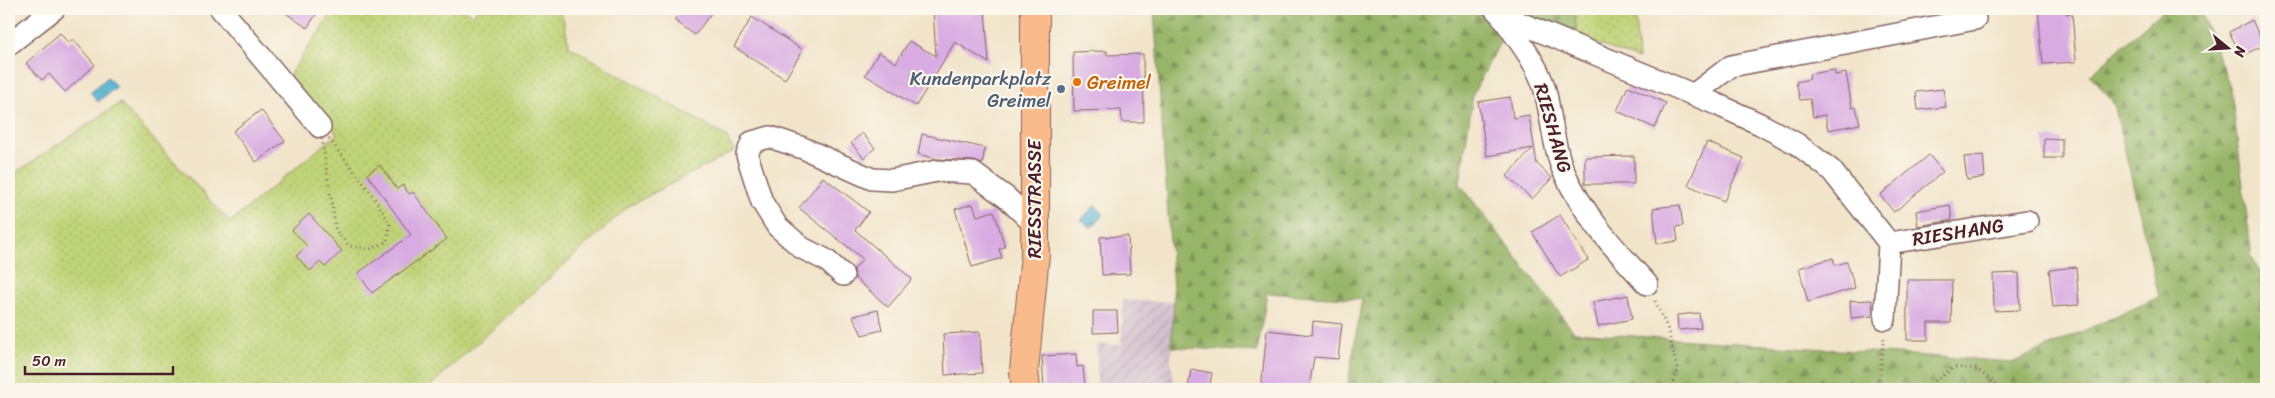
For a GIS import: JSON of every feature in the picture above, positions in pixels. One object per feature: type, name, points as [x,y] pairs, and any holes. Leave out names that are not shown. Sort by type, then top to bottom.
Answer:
[{"type":"main road","name":"RIESSTRASSE","points":[[1026,389],[1024,372],[1035,254],[1035,9]]},
{"type":"street","points":[[9,44],[54,9]]},
{"type":"street","points":[[221,9],[320,127]]},
{"type":"street","name":"RIESHANG","points":[[1498,12],[1760,124],[1796,144],[1831,170],[1889,243],[1885,319]]},
{"type":"street","name":"RIESHANG","points":[[1498,12],[1534,65],[1544,88],[1563,170],[1580,202],[1599,231],[1647,284]]},
{"type":"street","points":[[1693,95],[1731,66],[1975,19]]},
{"type":"street","points":[[843,275],[826,260],[802,248],[777,226],[762,202],[747,156],[752,142],[770,137],[803,148],[872,179],[892,180],[937,170],[973,173],[1007,198],[1035,225]]},
{"type":"street","name":"RIESHANG","points":[[1889,243],[2027,221]]},
{"type":"path","points":[[320,127],[373,196],[390,223],[387,242],[370,249],[349,246],[336,230],[320,127]]},
{"type":"path","points":[[1647,284],[1667,327],[1678,371],[1669,389]]},
{"type":"path","points":[[1878,389],[1885,319]]},
{"type":"path","points":[[1912,389],[1927,387],[1954,367],[1977,369],[2002,389]]},
{"type":"shaded area","points":[[1123,300],[1174,302],[1171,360],[1175,389],[1097,389],[1097,344],[1121,345]]},
{"type":"green space","points":[[335,9],[463,9],[474,15],[477,9],[561,9],[569,46],[726,136],[734,151],[629,206],[428,389],[9,389],[9,177],[120,103],[230,222],[337,134],[289,75]]},
{"type":"green space","points":[[1154,9],[1571,9],[1574,11],[1578,37],[1511,21],[1473,94],[1460,184],[1574,332],[2014,362],[2159,297],[2114,103],[2090,75],[2164,9],[2200,9],[2231,90],[2252,258],[2266,282],[2266,389],[1347,389],[1362,299],[1267,293],[1257,352],[1171,347],[1174,302]]},
{"type":"green space","points":[[1571,9],[1635,9],[1638,59],[1578,37],[1574,11]]},
{"type":"water","points":[[108,77],[116,87],[98,102],[90,92]]},
{"type":"water","points":[[1095,205],[1104,214],[1091,228],[1081,220]]},
{"type":"building","points":[[280,9],[320,9],[307,28]]},
{"type":"building","points":[[682,9],[714,9],[695,35],[674,20]]},
{"type":"building","points":[[933,9],[985,9],[989,63],[955,42],[916,106],[865,75],[879,52],[896,63],[909,41],[936,56]]},
{"type":"building","points":[[2038,9],[2066,9],[2066,14],[2072,13],[2076,62],[2043,64]]},
{"type":"building","points":[[752,17],[803,50],[785,79],[734,47]]},
{"type":"building","points":[[2252,20],[2264,45],[2242,56],[2229,32]]},
{"type":"building","points":[[60,33],[68,43],[73,39],[95,65],[65,92],[49,74],[42,80],[26,63]]},
{"type":"building","points":[[1107,51],[1107,55],[1143,54],[1144,122],[1122,122],[1121,110],[1074,111],[1073,52]]},
{"type":"building","points":[[1834,70],[1835,75],[1846,73],[1852,108],[1856,107],[1860,124],[1828,130],[1825,115],[1813,117],[1810,99],[1800,100],[1796,82],[1810,79],[1809,74]]},
{"type":"building","points":[[1628,86],[1666,103],[1655,128],[1617,111]]},
{"type":"building","points":[[1943,89],[1946,107],[1918,110],[1916,92]]},
{"type":"building","points":[[1510,97],[1513,118],[1529,115],[1537,164],[1552,178],[1532,199],[1507,176],[1533,148],[1487,156],[1478,102]]},
{"type":"building","points":[[261,110],[285,141],[256,162],[233,131]]},
{"type":"building","points":[[862,133],[875,148],[864,158],[851,143]]},
{"type":"building","points":[[922,134],[985,148],[982,164],[974,161],[937,159],[918,154]]},
{"type":"building","points":[[2044,138],[2062,139],[2062,158],[2044,158]]},
{"type":"building","points":[[1707,142],[1744,158],[1724,201],[1688,185]]},
{"type":"building","points":[[1929,155],[1943,172],[1894,212],[1880,195]]},
{"type":"building","points":[[1983,155],[1985,177],[1967,180],[1964,157]]},
{"type":"building","points":[[1634,156],[1634,184],[1585,184],[1585,157]]},
{"type":"building","points":[[380,165],[397,189],[403,185],[409,194],[413,192],[447,239],[372,293],[358,273],[411,235],[367,174]]},
{"type":"building","points":[[823,177],[869,212],[855,230],[912,279],[888,307],[855,278],[854,269],[863,259],[799,208]]},
{"type":"building","points":[[973,204],[977,216],[994,211],[1005,247],[999,249],[1002,258],[972,267],[955,209]]},
{"type":"building","points":[[1680,205],[1683,226],[1676,227],[1678,241],[1657,244],[1653,208]]},
{"type":"building","points":[[1950,205],[1952,220],[1918,226],[1916,211]]},
{"type":"building","points":[[309,214],[342,251],[325,267],[320,262],[310,271],[296,256],[307,246],[292,230]]},
{"type":"building","points":[[1560,215],[1588,260],[1560,277],[1532,232]]},
{"type":"building","points":[[1128,236],[1130,274],[1102,275],[1100,237]]},
{"type":"building","points":[[1833,258],[1835,265],[1847,262],[1855,288],[1808,302],[1799,268]]},
{"type":"building","points":[[2076,267],[2079,305],[2053,307],[2049,270]]},
{"type":"building","points":[[2019,273],[2020,310],[1994,311],[1993,274]]},
{"type":"building","points":[[1907,280],[1952,280],[1951,323],[1928,323],[1928,340],[1907,340]]},
{"type":"building","points":[[1628,295],[1632,319],[1598,326],[1593,302]]},
{"type":"building","points":[[1872,300],[1873,316],[1851,318],[1850,301]]},
{"type":"building","points":[[878,310],[882,330],[862,335],[853,316]]},
{"type":"building","points":[[1093,311],[1117,311],[1118,332],[1093,333]]},
{"type":"building","points":[[1699,313],[1701,328],[1678,330],[1677,315]]},
{"type":"building","points":[[1313,321],[1342,324],[1338,359],[1314,357],[1309,389],[1261,389],[1267,330],[1312,335]]},
{"type":"building","points":[[980,332],[982,373],[945,375],[943,334]]},
{"type":"building","points":[[1076,354],[1077,367],[1083,366],[1085,387],[1078,389],[1044,389],[1042,356]]},
{"type":"building","points":[[1191,369],[1212,373],[1209,389],[1188,388]]},
{"type":"place","name":"Greimel","points":[[1077,82]]},
{"type":"place","name":"Kundenparkplatz Greimel","points":[[1061,89]]}]
